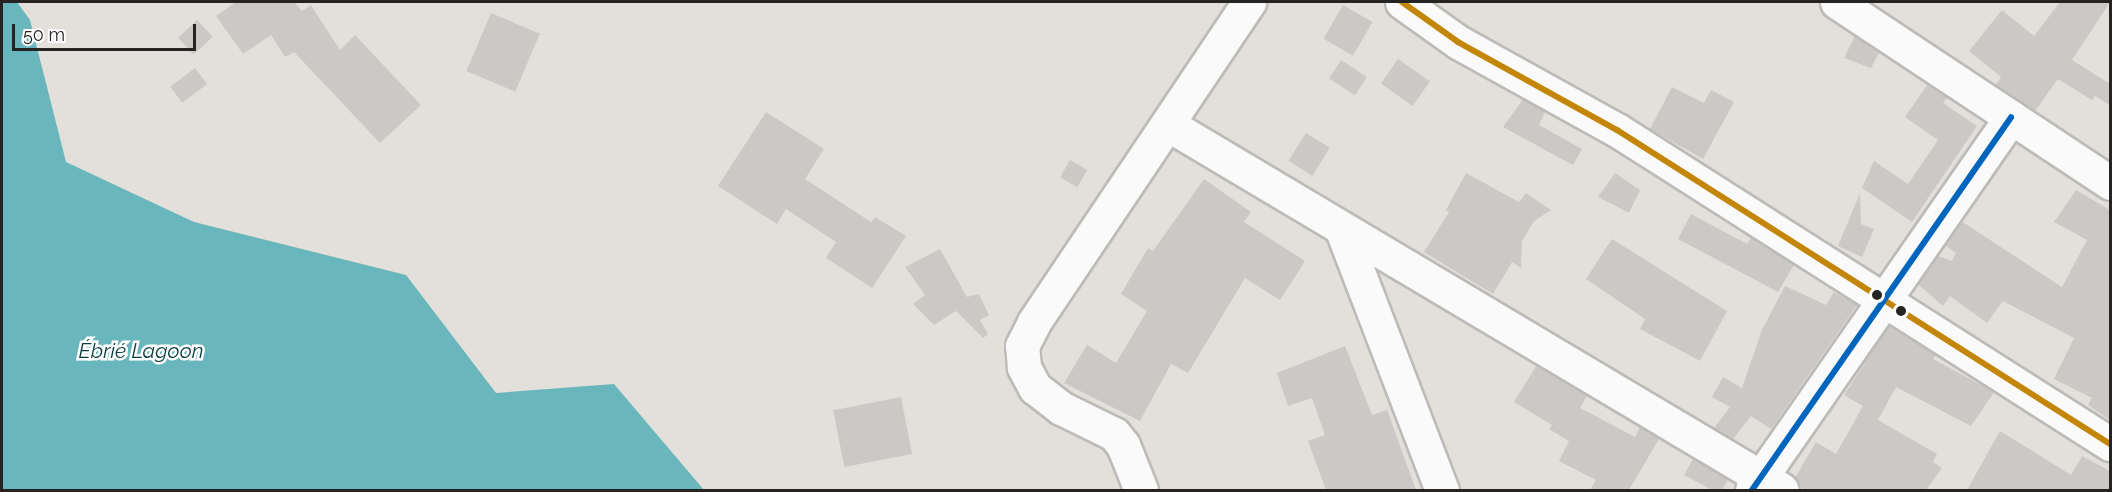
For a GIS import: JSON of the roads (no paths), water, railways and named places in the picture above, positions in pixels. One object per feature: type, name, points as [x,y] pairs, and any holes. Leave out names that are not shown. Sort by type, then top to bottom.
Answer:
[{"type":"street","points":[[1141,490],[1123,445],[1114,434],[1061,408],[1035,388],[1024,367],[1022,346],[1034,322],[1169,125],[1249,2]]},
{"type":"street","points":[[1402,2],[1458,42],[1617,130],[1886,298],[2110,444]]},
{"type":"street","points":[[1837,2],[2110,183]]},
{"type":"street","points":[[1169,125],[1765,486],[1886,298],[2011,117]]},
{"type":"street","points":[[1342,230],[1442,490]]},
{"type":"water","name":"Ébrié Lagoon","points":[[2,2],[17,2],[30,20],[66,162],[194,222],[406,275],[496,393],[614,384],[704,490],[2,490]]}]
